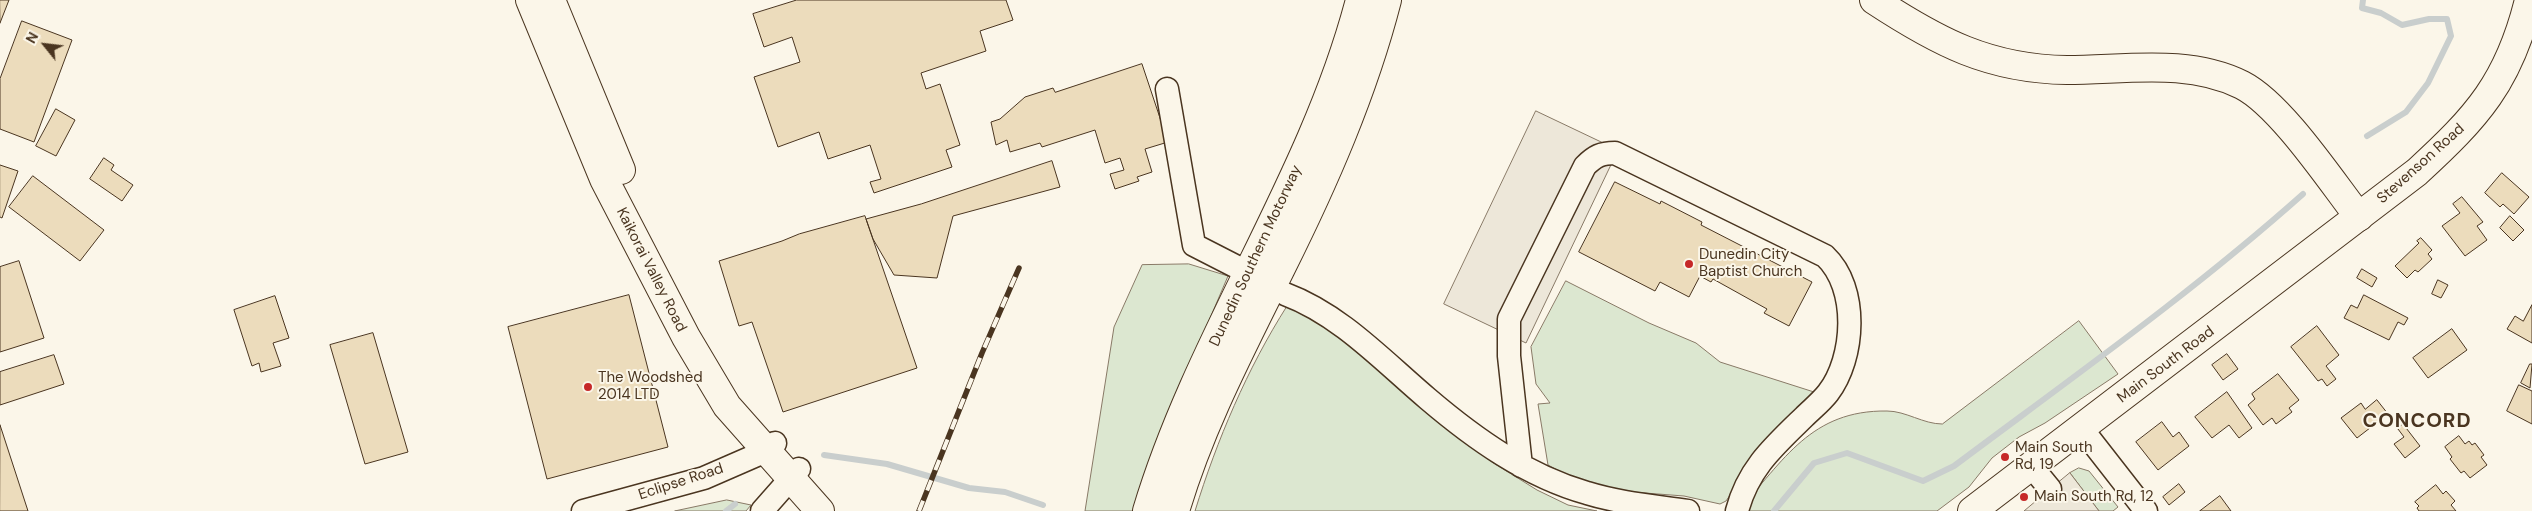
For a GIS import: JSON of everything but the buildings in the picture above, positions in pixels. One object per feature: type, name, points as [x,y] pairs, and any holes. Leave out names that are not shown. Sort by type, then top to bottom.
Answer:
[{"type":"main road","name":"Kaikorai Valley Road","points":[[530,0],[604,179],[686,337],[727,406],[770,447]]},
{"type":"main road","name":"Kaikorai Valley Road","points":[[551,0],[620,168],[678,294],[717,364],[770,447],[783,493],[820,511]]},
{"type":"main road","name":"Dunedin Southern Motorway","points":[[1147,511],[1177,426],[1276,215],[1317,122],[1360,0]]},
{"type":"main road","name":"Dunedin Southern Motorway","points":[[1175,511],[1192,460],[1220,396],[1346,125],[1364,78],[1387,0]]},
{"type":"main road","points":[[1874,0],[1909,23],[1950,45],[1997,63],[2065,70],[2191,68],[2242,85],[2276,112],[2360,218]]},
{"type":"main road","name":"Stevenson Road","points":[[2360,218],[2417,172],[2449,142],[2486,101],[2512,55],[2529,0]]},
{"type":"main road","name":"Main South Road","points":[[1972,511],[2360,218]]},
{"type":"main road","name":"Kaikorai Valley Road","points":[[783,493],[835,511]]},
{"type":"street","points":[[1167,89],[1194,245],[1235,266]]},
{"type":"street","points":[[1521,466],[1509,356],[1509,319],[1585,166],[1594,157],[1603,153],[1615,153],[1825,256],[1840,275],[1851,319],[1847,342],[1836,380],[1820,402],[1753,469],[1741,494],[1736,511]]},
{"type":"street","points":[[1285,294],[1320,310],[1366,344],[1468,431],[1521,466],[1550,480],[1587,493],[1688,511]]},
{"type":"street","points":[[2082,429],[2137,508]]},
{"type":"street","name":"Eclipse Road","points":[[583,511],[704,478],[770,447]]},
{"type":"street","points":[[2032,467],[2050,489]]},
{"type":"green space","points":[[1189,264],[1228,276],[1151,457],[1138,511],[1085,511],[1114,327],[1142,265]]},
{"type":"green space","points":[[1566,281],[1649,323],[1696,343],[1720,362],[1814,392],[1817,397],[1768,440],[1726,501],[1720,504],[1684,496],[1606,490],[1578,481],[1548,465],[1538,404],[1550,403],[1536,384],[1531,347]]},
{"type":"green space","points":[[1287,306],[1320,320],[1447,428],[1492,462],[1537,490],[1568,505],[1597,511],[1195,511],[1213,458],[1234,406],[1272,330]]},
{"type":"green space","points":[[2079,321],[2118,374],[2045,423],[2019,437],[1992,458],[1969,487],[1937,511],[1738,511],[1785,457],[1819,429],[1838,419],[1861,413],[1887,411],[1942,424]]},
{"type":"green space","points":[[2079,468],[2089,471],[2118,507],[2113,511],[2099,511],[2070,473]]},
{"type":"green space","points":[[727,500],[751,505],[746,511],[675,511]]},
{"type":"shaded area","points":[[1536,111],[1618,150],[1526,343],[1444,304]]},
{"type":"shaded area","points":[[2070,473],[2099,511],[2024,511],[2050,489]]},
{"type":"waterway","points":[[2363,0],[2362,8],[2381,13],[2402,25],[2429,19],[2447,19],[2451,36],[2428,83],[2406,112],[2367,136]]},
{"type":"waterway","points":[[1774,511],[1814,463],[1847,453],[1923,481],[1954,466],[2176,300],[2303,194]]},
{"type":"waterway","points":[[824,455],[887,464],[969,488],[1005,492],[1043,505]]},
{"type":"waterway","points":[[726,511],[735,504]]},
{"type":"railway","points":[[919,511],[982,353],[1019,268]]},
{"type":"place","name":"Dunedin City Baptist Church","points":[[1689,264]]},
{"type":"place","name":"The Woodshed 2014 LTD","points":[[588,387]]},
{"type":"place","name":"Main South Rd, 19","points":[[2005,457]]},
{"type":"place","name":"Main South Rd, 12","points":[[2024,497]]},
{"type":"district","name":"CONCORD","points":[[2417,422]]}]
